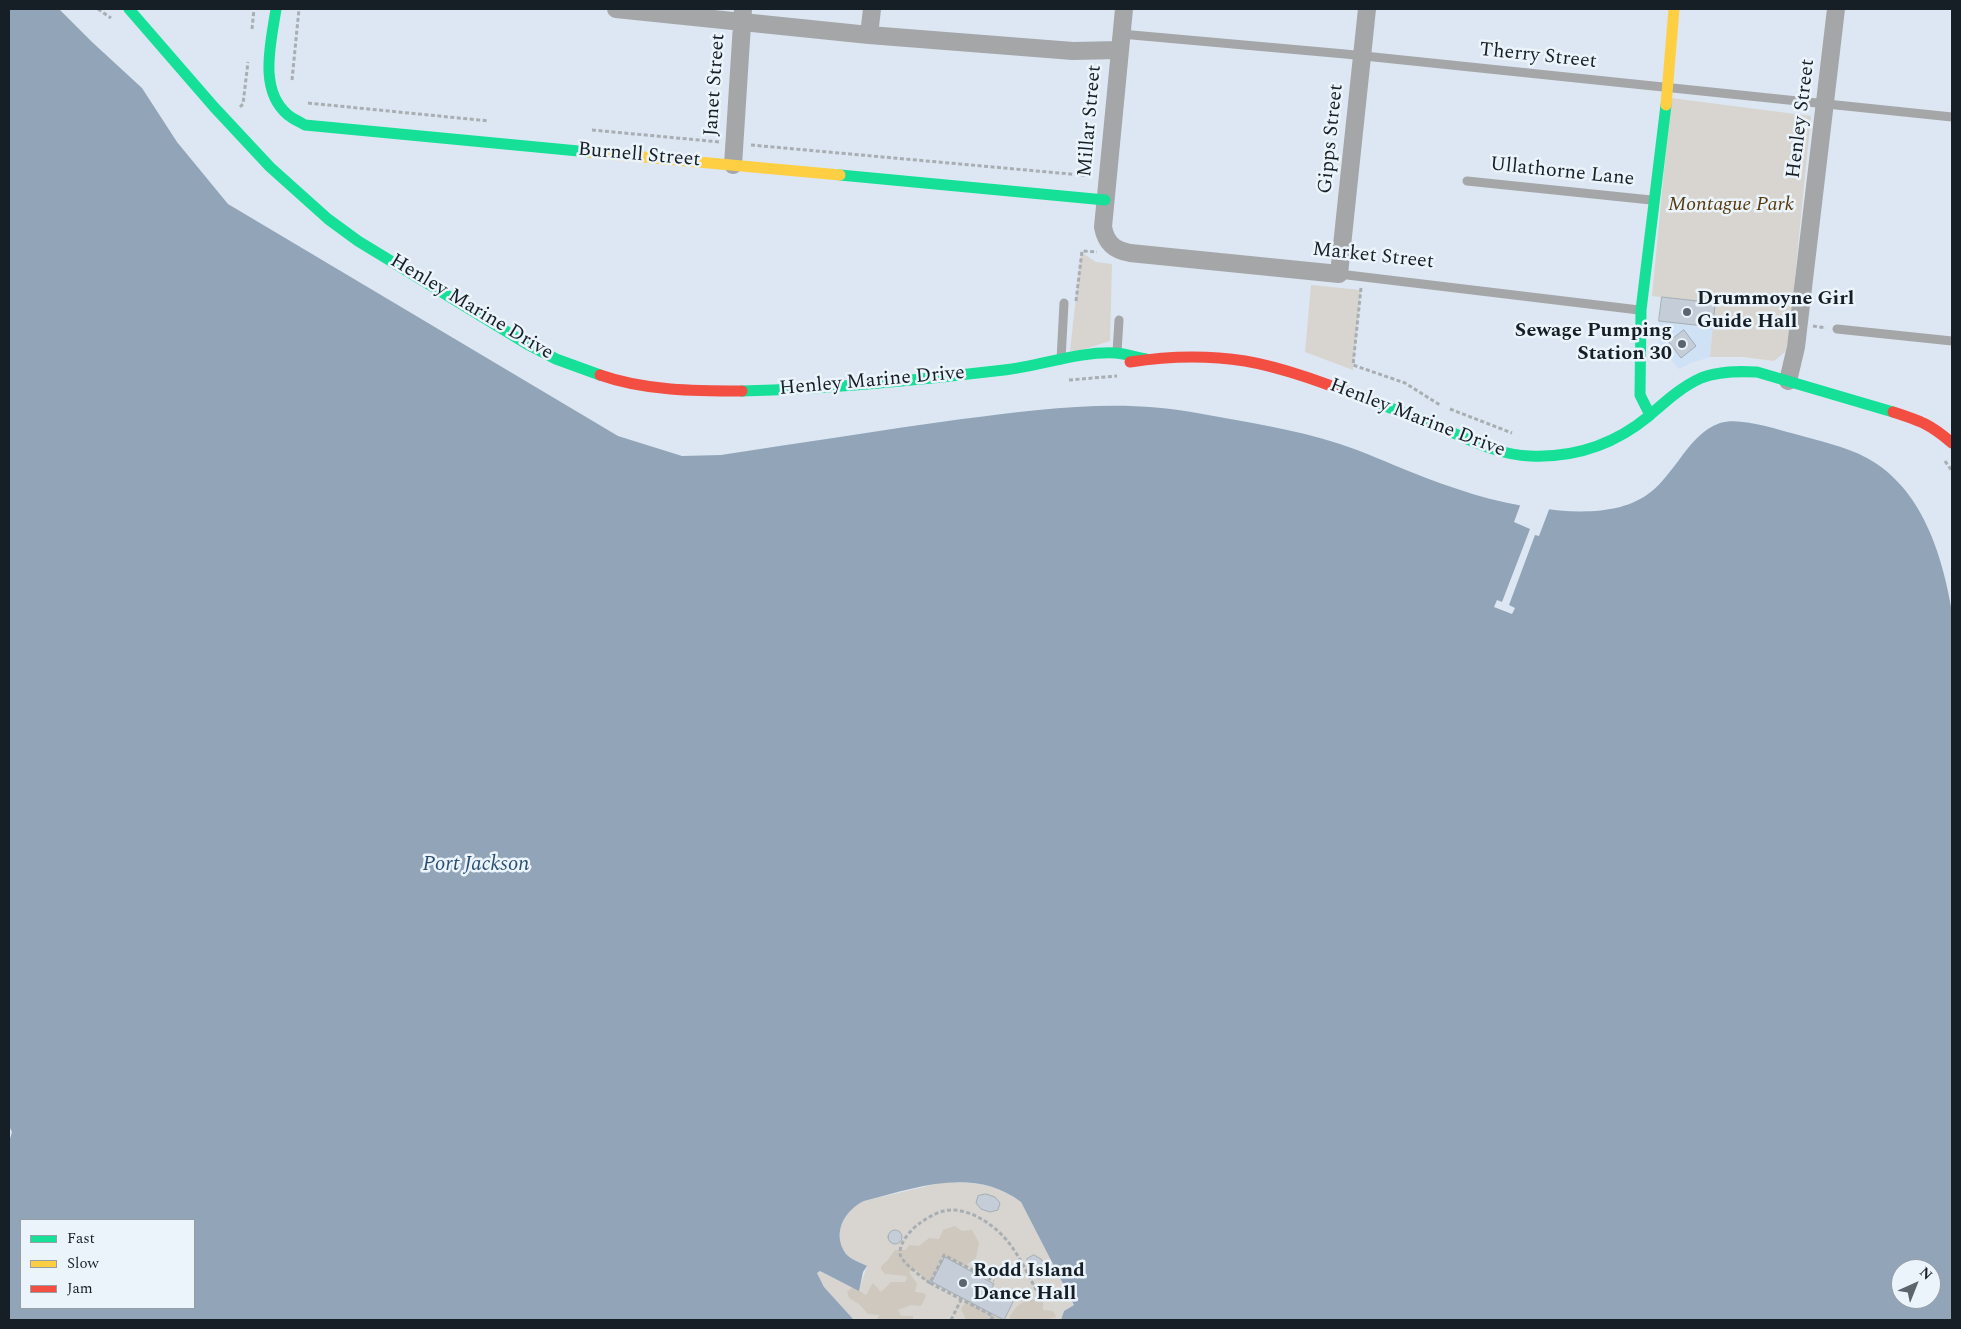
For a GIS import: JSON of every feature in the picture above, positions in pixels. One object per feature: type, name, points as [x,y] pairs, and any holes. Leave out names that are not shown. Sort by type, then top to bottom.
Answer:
[{"type":"main road","name":"Henley Marine Drive","points":[[129,9],[270,168],[328,219],[367,246],[527,344],[556,359],[612,379],[664,388],[708,392],[782,390],[909,381],[1061,364],[1088,354],[1117,359],[1216,359],[1244,361],[1268,366],[1349,392],[1495,450],[1515,456],[1539,457],[1566,455],[1610,441],[1650,415],[1686,385],[1720,371],[1738,370],[1757,372],[1919,420],[1934,427],[1952,443]]},
{"type":"main road","name":"Burnell Street","points":[[276,9],[270,65],[272,96],[285,115],[305,125],[1105,200]]},
{"type":"main road","points":[[1650,415],[1640,395],[1641,310],[1652,200],[1668,88],[1674,9]]},
{"type":"main road","name":"Henley Marine Drive","points":[[1061,364],[1079,368]]},
{"type":"street","points":[[616,9],[742,16],[869,35],[1074,51],[1120,42]]},
{"type":"street","points":[[869,35],[872,9]]},
{"type":"street","name":"Millar Street","points":[[1105,237],[1103,227],[1105,200],[1124,9]]},
{"type":"street","name":"Gipps Street","points":[[1339,274],[1367,9]]},
{"type":"street","name":"Henley Street","points":[[1788,382],[1795,354],[1799,324],[1836,9]]},
{"type":"street","name":"Janet Street","points":[[732,165],[742,16]]},
{"type":"street","name":"Market Street","points":[[1105,237],[1112,246],[1121,252],[1339,274]]},
{"type":"lane","name":"Therry Street","points":[[1120,42],[1362,56],[1952,117]]},
{"type":"lane","name":"Ullathorne Lane","points":[[1467,181],[1652,200]]},
{"type":"lane","name":"Market Street","points":[[1339,274],[1641,310]]},
{"type":"lane","points":[[1061,364],[1064,302]]},
{"type":"lane","points":[[1117,359],[1119,320]]},
{"type":"lane","points":[[1837,329],[1952,341]]},
{"type":"path","points":[[291,90],[299,9]]},
{"type":"path","points":[[243,104],[248,62]]},
{"type":"path","points":[[300,103],[493,121]]},
{"type":"path","points":[[589,130],[1092,176]]},
{"type":"path","points":[[1076,309],[1082,251]]},
{"type":"path","name":"Henley Marine Drive","points":[[1360,293],[1353,365],[1391,377],[1405,383],[1437,404],[1513,433]]},
{"type":"path","points":[[1799,324],[1837,329]]},
{"type":"path","points":[[991,1320],[993,1316],[930,1283],[905,1262],[900,1253],[901,1246],[915,1226],[928,1217],[954,1210],[966,1212],[979,1218],[1004,1236],[1014,1249],[1038,1293]]},
{"type":"path","points":[[930,1283],[944,1255],[994,1281]]},
{"type":"path","points":[[951,1320],[961,1300]]},
{"type":"shaded area","points":[[1659,321],[1713,327],[1710,357],[1679,369],[1661,348],[1658,337]]},
{"type":"shaded area","points":[[955,1226],[962,1231],[972,1230],[979,1243],[976,1258],[964,1266],[945,1258],[932,1282],[926,1281],[917,1271],[910,1271],[917,1284],[915,1292],[924,1293],[926,1296],[921,1306],[911,1305],[898,1310],[901,1316],[913,1316],[913,1320],[877,1320],[879,1315],[868,1314],[859,1304],[849,1298],[847,1292],[853,1287],[866,1295],[873,1283],[881,1292],[891,1282],[905,1282],[906,1276],[885,1274],[881,1266],[895,1250],[906,1250],[909,1245],[919,1246],[929,1238],[939,1239],[943,1230]]},
{"type":"shaded area","points":[[1039,1299],[1043,1301],[1043,1310],[1053,1311],[1056,1317],[1046,1320],[1013,1320],[1009,1318],[1021,1304],[1029,1300]]},
{"type":"shaded area","points":[[967,1301],[1003,1320],[966,1320],[961,1309]]},
{"type":"green space","name":"Montague Park","points":[[1671,98],[1811,116],[1789,338],[1785,352],[1774,361],[1743,357],[1710,357],[1715,303],[1652,296]]},
{"type":"green space","points":[[1081,252],[1096,262],[1112,264],[1110,341],[1082,350],[1070,351]]},
{"type":"green space","points":[[1311,285],[1361,290],[1353,370],[1305,352]]},
{"type":"green space","points":[[944,1182],[975,1183],[993,1187],[1021,1202],[1074,1305],[1064,1311],[1061,1320],[854,1320],[824,1287],[817,1273],[820,1271],[859,1290],[867,1266],[846,1254],[840,1238],[842,1223],[851,1210],[864,1201]]},
{"type":"water","name":"Port Jackson","points":[[9,9],[59,9],[142,88],[177,142],[228,204],[618,436],[682,456],[721,455],[932,423],[1021,412],[1080,407],[1139,406],[1197,413],[1305,434],[1349,447],[1442,484],[1489,499],[1538,508],[1567,511],[1598,511],[1627,505],[1640,499],[1659,484],[1702,433],[1720,423],[1738,421],[1768,427],[1841,447],[1867,458],[1886,471],[1902,487],[1915,505],[1926,524],[1942,567],[1952,611],[1952,1320],[1061,1320],[1064,1311],[1074,1305],[1021,1202],[1003,1191],[984,1185],[964,1182],[924,1186],[864,1201],[846,1216],[840,1230],[842,1246],[848,1256],[867,1266],[863,1272],[859,1291],[820,1271],[817,1273],[824,1287],[854,1320],[9,1320],[9,1142],[12,1132],[9,1126]]},
{"type":"pier","points":[[1521,503],[1550,507],[1539,536],[1535,535],[1509,605],[1515,608],[1512,614],[1494,607],[1497,600],[1502,602],[1530,529],[1514,522]]},
{"type":"building","name":"Drummoyne Girl Guide Hall","points":[[1662,297],[1715,303],[1713,327],[1659,321]]},
{"type":"building","name":"Sewage Pumping Station 30","points":[[1684,330],[1696,346],[1681,358],[1669,342]]},
{"type":"building","points":[[986,1194],[995,1197],[1000,1203],[998,1210],[990,1212],[981,1209],[976,1203],[978,1196]]},
{"type":"building","points":[[892,1230],[898,1230],[902,1237],[898,1244],[892,1244],[888,1240],[888,1234]]},
{"type":"building","points":[[1034,1255],[1041,1259],[1046,1267],[1046,1275],[1039,1279],[1032,1275],[1028,1267],[1027,1259]]},
{"type":"building","name":"Rodd Island Dance Hall","points":[[945,1257],[994,1284],[991,1290],[1013,1302],[1004,1320],[932,1282]]},
{"type":"traffic: fast","points":[[129,9],[214,107],[270,167],[328,219],[358,241],[527,344],[556,359],[600,375]]},
{"type":"traffic: fast","points":[[276,9],[269,65],[273,93],[279,105],[288,115],[305,125],[589,152]]},
{"type":"traffic: fast","points":[[1650,415],[1640,395],[1641,310],[1666,105]]},
{"type":"traffic: fast","points":[[840,175],[1105,200]]},
{"type":"traffic: fast","points":[[742,391],[841,386],[939,377],[1018,368],[1088,354],[1120,353],[1146,359]]},
{"type":"traffic: fast","points":[[1377,403],[1489,448],[1530,456],[1562,455],[1578,452],[1608,441],[1636,426],[1673,395],[1687,386],[1701,378],[1722,373],[1757,372],[1893,412]]},
{"type":"traffic: slow","points":[[1666,105],[1674,9]]},
{"type":"traffic: slow","points":[[589,152],[840,175]]},
{"type":"traffic: jam","points":[[1130,362],[1188,357],[1245,361],[1295,373],[1377,403]]},
{"type":"traffic: jam","points":[[600,375],[653,387],[742,391]]},
{"type":"traffic: jam","points":[[1893,412],[1925,424],[1952,443]]},
{"type":"place","name":"Drummoyne Girl Guide Hall","points":[[1687,312]]},
{"type":"place","name":"Sewage Pumping Station 30","points":[[1682,344]]},
{"type":"place","name":"Rodd Island Dance Hall","points":[[963,1283]]}]
